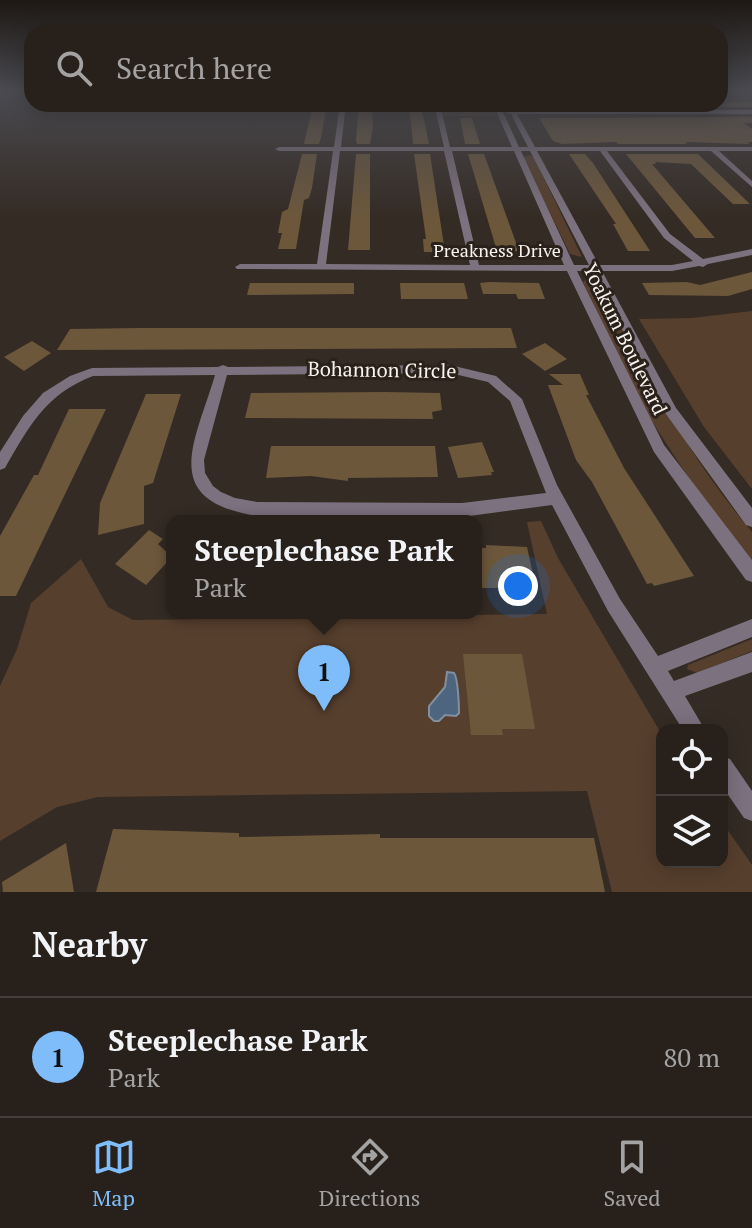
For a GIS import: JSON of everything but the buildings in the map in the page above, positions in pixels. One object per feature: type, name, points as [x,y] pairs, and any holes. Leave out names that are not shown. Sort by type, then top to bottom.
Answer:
[{"type":"street","points":[[321,267],[339,134]]},
{"type":"street","points":[[444,134],[475,267]]},
{"type":"street","name":"Yoakum Boulevard","points":[[512,134],[570,267],[659,448],[752,574]]},
{"type":"street","name":"Yoakum Boulevard","points":[[522,134],[671,411],[717,477],[752,520]]},
{"type":"street","points":[[279,149],[752,149]]},
{"type":"street","points":[[602,149],[667,236],[703,264]]},
{"type":"street","points":[[713,149],[752,185]]},
{"type":"street","name":"Preakness Drive","points":[[240,267],[672,268],[752,252]]},
{"type":"street","name":"Bohannon Circle","points":[[0,464],[39,401],[67,381],[109,369],[450,369],[492,379],[516,399],[556,498],[614,605],[691,724]]},
{"type":"street","points":[[223,369],[197,460],[197,471],[208,492],[226,504],[257,509],[462,510],[556,498]]},
{"type":"street","points":[[654,667],[752,628]]},
{"type":"street","points":[[670,692],[752,662]]},
{"type":"street","points":[[728,776],[752,810]]},
{"type":"shaded area","points":[[533,156],[582,257],[570,254],[523,157]]},
{"type":"shaded area","points":[[587,279],[597,281],[686,442],[752,532],[752,560],[692,483],[644,409],[583,282]]},
{"type":"shaded area","points":[[752,311],[752,489],[704,427],[639,319],[692,318]]},
{"type":"shaded area","points":[[541,521],[558,558],[656,725],[656,868],[728,868],[728,831],[752,865],[752,892],[612,892],[587,791],[98,797],[57,807],[0,841],[0,686],[17,649],[31,603],[81,559],[108,607],[133,620],[482,619],[482,615],[547,614],[527,522]]},
{"type":"shaded area","points":[[752,639],[752,651],[697,673],[687,669],[688,665]]},
{"type":"water","points":[[447,672],[455,676],[459,713],[434,721],[429,716],[429,706],[445,687]]},
{"type":"place","name":"Steeplechase Park","points":[[324,711]]}]
